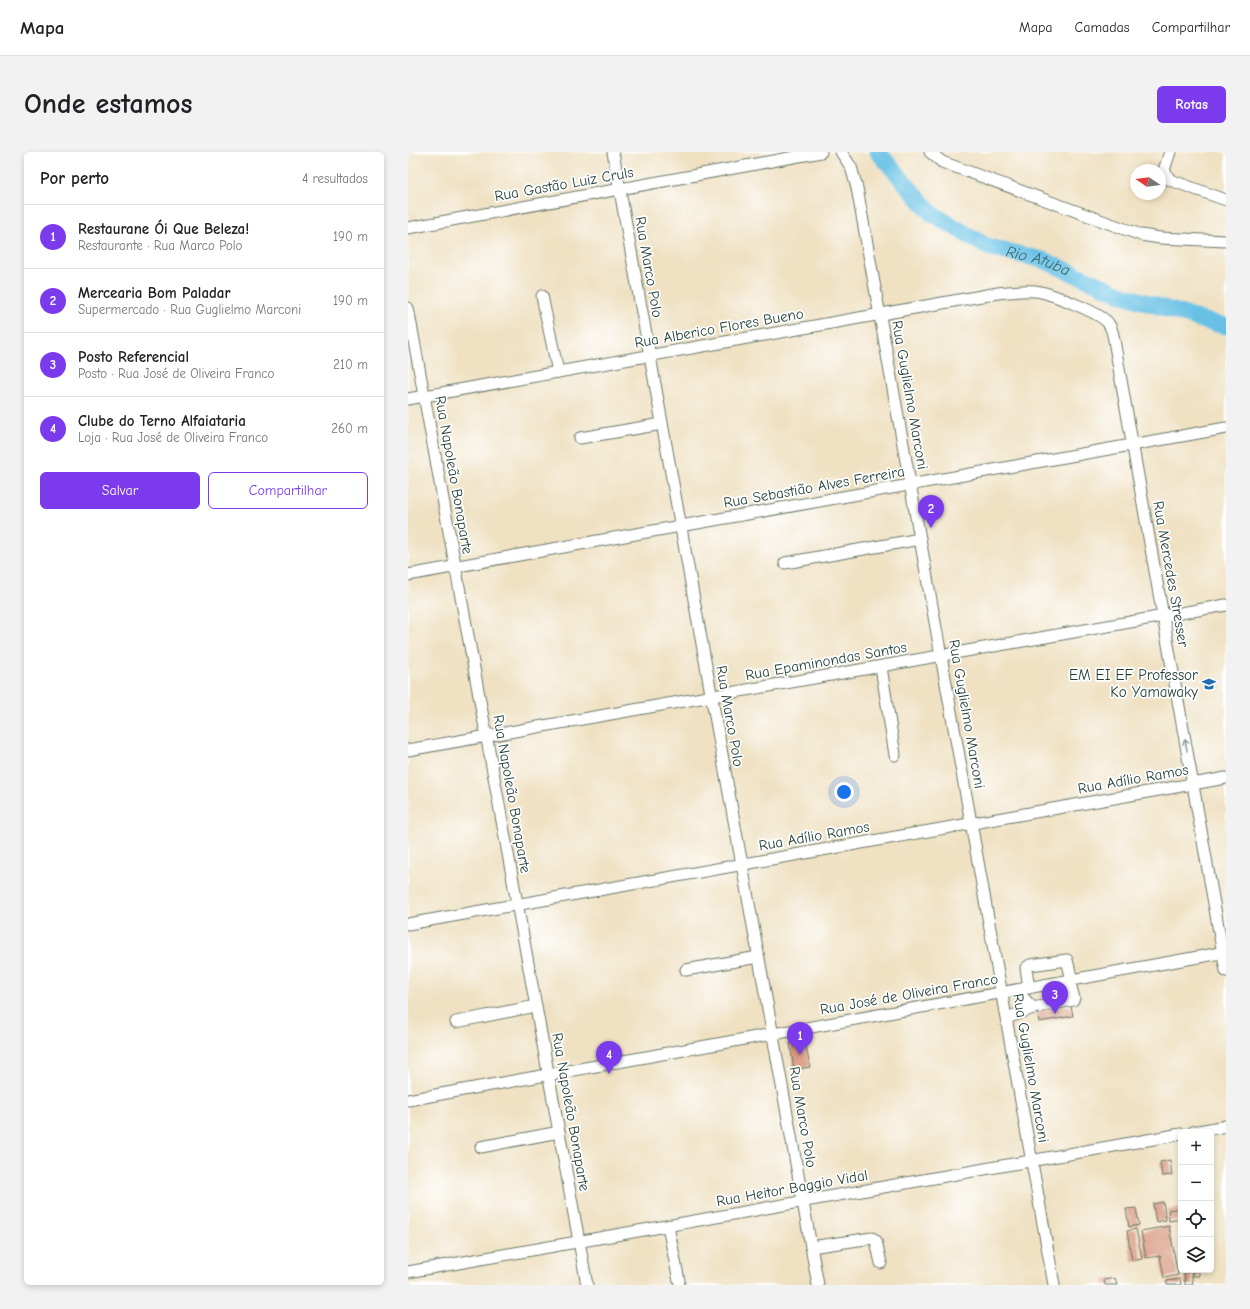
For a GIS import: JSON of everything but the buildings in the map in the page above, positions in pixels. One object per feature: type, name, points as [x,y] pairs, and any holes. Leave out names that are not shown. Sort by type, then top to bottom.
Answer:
[{"type":"street","name":"Rua Marco Polo","points":[[612,152],[818,1285]]},
{"type":"street","name":"Rua Gastão Luiz Cruls","points":[[408,228],[820,152]]},
{"type":"street","name":"Rua Guglielmo Marconi","points":[[841,152],[855,176],[1054,1285]]},
{"type":"street","points":[[930,152],[942,162],[1141,235],[1160,238],[1226,241]]},
{"type":"street","points":[[1170,152],[1164,170],[1170,180],[1226,200]]},
{"type":"street","name":"Rua Alberico Flores Bueno","points":[[408,399],[985,295],[1037,291],[1059,298],[1102,316],[1109,324]]},
{"type":"street","points":[[542,296],[558,372]]},
{"type":"street","name":"Rua Napoleão Bonaparte","points":[[408,308],[587,1285]]},
{"type":"street","name":"Rua Mercedes Stresser","points":[[1109,324],[1115,346],[1133,445],[1224,952],[1226,971]]},
{"type":"street","points":[[580,438],[662,424]]},
{"type":"street","name":"Rua Sebastião Alves Ferreira","points":[[408,576],[1226,428]]},
{"type":"street","points":[[785,563],[920,539]]},
{"type":"street","name":"Rua Epaminondas Santos","points":[[408,750],[1226,605]]},
{"type":"street","points":[[881,666],[895,755]]},
{"type":"street","name":"Rua Adílio Ramos","points":[[408,924],[1226,778]]},
{"type":"street","name":"Rua José de Oliveira Franco","points":[[408,1100],[1224,952]]},
{"type":"street","points":[[686,970],[758,957]]},
{"type":"street","points":[[1006,1018],[1033,1008],[1073,1000],[1071,980],[1066,960],[1030,965],[1026,968],[1029,988]]},
{"type":"street","points":[[1016,990],[1033,1008]]},
{"type":"street","points":[[456,1022],[536,1006]]},
{"type":"street","points":[[1210,1129],[1226,1126]]},
{"type":"street","points":[[481,1147],[559,1132]]},
{"type":"street","name":"Rua Heitor Baggio Vidal","points":[[408,1272],[1178,1135]]},
{"type":"street","points":[[668,1226],[680,1281]]},
{"type":"street","points":[[811,1247],[872,1238],[876,1240],[881,1262]]},
{"type":"waterway","name":"Rio Atuba","points":[[878,152],[931,213],[988,247],[1043,260],[1123,295],[1208,322],[1226,326]]},
{"type":"place","name":"Mercearia Bom Paladar","points":[[931,528]]},
{"type":"place","name":"EM EI EF Professor Ko Yamawaky","points":[[1209,684]]},
{"type":"place","name":"Posto Referencial","points":[[1055,1014]]},
{"type":"place","name":"Restaurane Ói Que Beleza!","points":[[800,1055]]},
{"type":"place","name":"Clube do Terno Alfaiataria","points":[[609,1074]]}]
